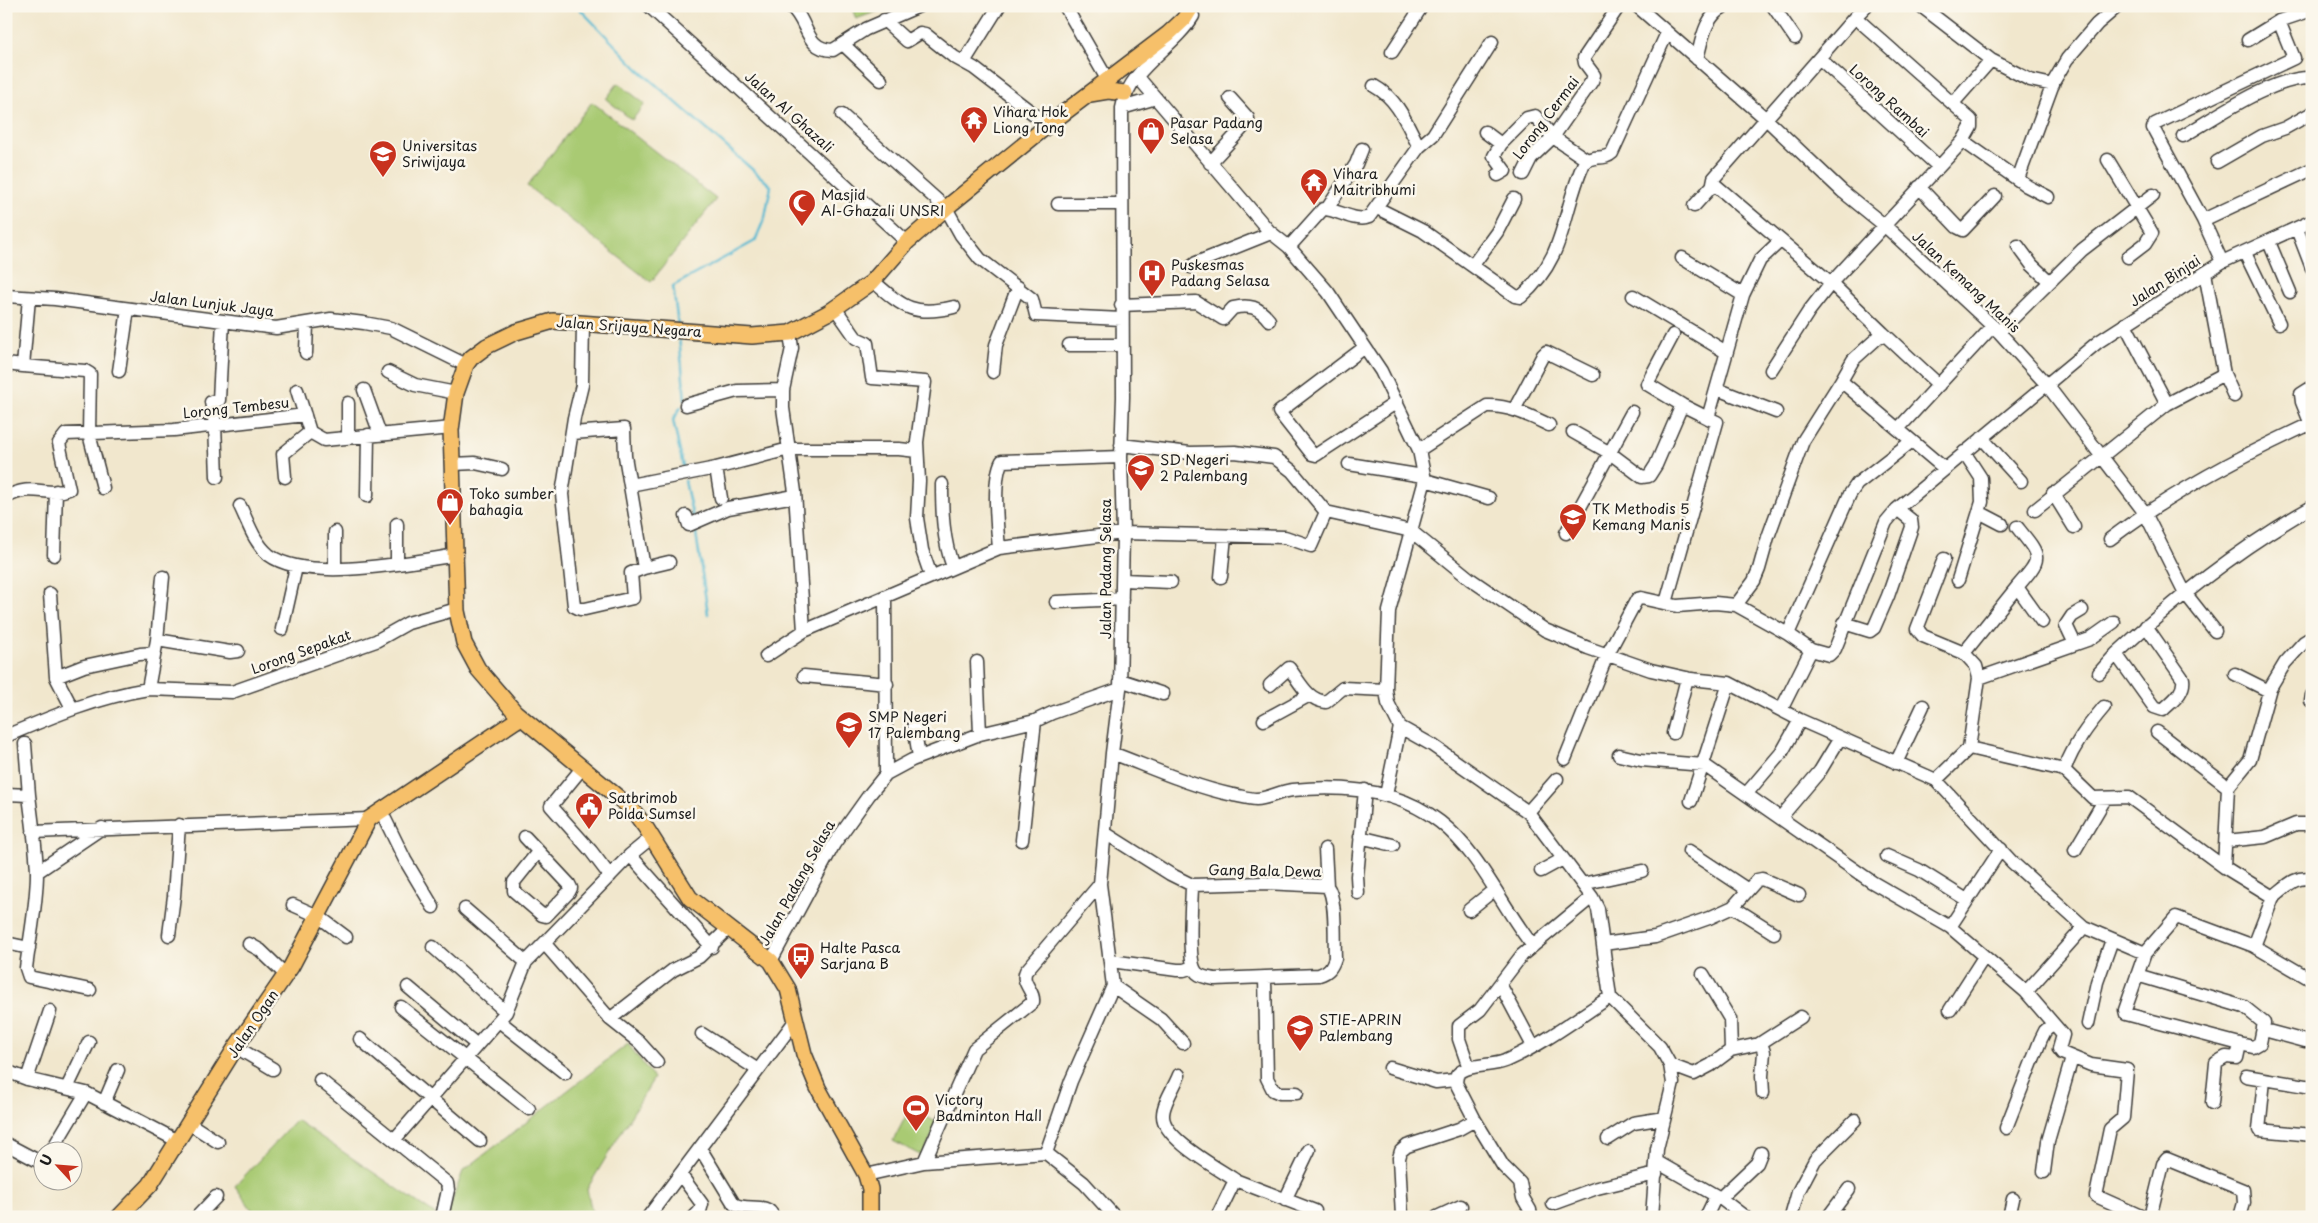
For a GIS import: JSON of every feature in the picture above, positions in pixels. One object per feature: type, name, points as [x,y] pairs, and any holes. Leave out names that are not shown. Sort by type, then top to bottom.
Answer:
[{"type":"main road","name":"Jalan Srijaya Negara","points":[[870,1217],[870,1189],[866,1175],[818,1088],[804,1054],[788,989],[771,961],[728,930],[690,898],[652,837],[632,810],[521,717],[478,669],[464,644],[457,609],[452,428],[456,393],[466,365],[475,354],[516,332],[553,321],[752,336],[790,333],[835,308],[873,281],[907,242],[946,208],[1048,125],[1168,34],[1184,19],[1192,6]]},
{"type":"main road","points":[[1088,94],[1108,91],[1123,101]]},
{"type":"main road","name":"Jalan Ogan","points":[[119,1217],[150,1185],[190,1124],[236,1047],[286,975],[375,815],[521,717]]},
{"type":"street","name":"Jalan Al Ghazali","points":[[649,6],[907,242]]},
{"type":"street","points":[[790,6],[802,20],[812,42],[828,50],[838,49],[866,29],[919,6]]},
{"type":"street","points":[[964,62],[999,6]]},
{"type":"street","points":[[1065,6],[1112,75]]},
{"type":"street","points":[[1123,101],[1137,76],[1182,31],[1198,6]]},
{"type":"street","points":[[1392,52],[1422,6]]},
{"type":"street","name":"Lorong Cermai","points":[[1523,174],[1532,158],[1553,136],[1594,78],[1584,58],[1619,6]]},
{"type":"street","name":"Jalan Kemang Manis","points":[[1637,6],[1765,118],[1842,191],[1884,225],[1996,329],[2047,385],[2145,513],[2185,593],[2214,631]]},
{"type":"street","points":[[1697,59],[1710,18],[1716,11],[1725,6]]},
{"type":"street","points":[[1773,6],[1795,38]]},
{"type":"street","points":[[1694,206],[1714,184],[1714,178],[1765,118],[1866,6]]},
{"type":"street","points":[[1920,6],[1991,60],[2030,80],[2053,85]]},
{"type":"street","points":[[2018,178],[2053,85],[2067,59],[2097,24],[2118,6]]},
{"type":"street","points":[[2248,40],[2279,22],[2312,10]]},
{"type":"street","points":[[1771,370],[1809,311],[1831,283],[1964,140],[1971,127],[1971,120],[1855,16]]},
{"type":"street","points":[[884,20],[907,41],[923,33],[974,68],[1048,125]]},
{"type":"street","points":[[2183,136],[2248,98],[2307,78],[2294,58],[2279,22]]},
{"type":"street","points":[[1498,174],[1505,170],[1494,156],[1500,144],[1527,118],[1533,115],[1538,118],[1553,136],[1587,160],[1607,157],[1612,153],[1667,33]]},
{"type":"street","points":[[1289,247],[1319,211],[1327,209],[1366,219],[1377,208],[1419,147],[1433,135],[1492,42]]},
{"type":"street","points":[[844,45],[881,80]]},
{"type":"street","name":"Lorong Rambai","points":[[1819,58],[1939,167]]},
{"type":"street","points":[[2222,262],[2203,220],[2153,128],[2155,124],[2294,58]]},
{"type":"street","points":[[1953,103],[1991,60]]},
{"type":"street","points":[[1137,76],[1271,233],[1289,247],[1328,292],[1381,371],[1419,450],[1424,478],[1389,611],[1386,690],[1388,703],[1400,727],[1432,745],[1528,812],[1592,897],[1598,909],[1610,997],[1660,1047],[1670,1065],[1673,1083],[1664,1118],[1656,1168],[1652,1217]]},
{"type":"street","points":[[1374,86],[1391,97],[1419,147]]},
{"type":"street","points":[[1123,101],[1156,98]]},
{"type":"street","points":[[1210,163],[1248,122],[1248,118],[1230,98]]},
{"type":"street","name":"Jalan Padang Selasa","points":[[771,961],[834,844],[886,774],[919,757],[980,734],[1035,721],[1120,684],[1123,580],[1121,305],[1123,101]]},
{"type":"street","points":[[2217,162],[2262,136],[2285,128],[2312,113]]},
{"type":"street","points":[[842,115],[946,208],[961,235],[980,259],[1032,299],[1037,316],[1122,319]]},
{"type":"street","points":[[1485,132],[1500,144]]},
{"type":"street","points":[[1964,140],[2048,197]]},
{"type":"street","points":[[1327,209],[1356,164],[1362,149]]},
{"type":"street","points":[[1377,208],[1423,231],[1519,297],[1524,295],[1548,267],[1560,242],[1583,166],[1587,160]]},
{"type":"street","points":[[2108,160],[2151,230],[2152,236],[2128,257]]},
{"type":"street","points":[[2203,220],[2312,169]]},
{"type":"street","points":[[1714,184],[1831,283],[1939,385]]},
{"type":"street","points":[[1919,187],[1957,227],[1963,230],[1995,196]]},
{"type":"street","points":[[1898,429],[1939,385],[1996,329],[2050,282],[2082,250],[2152,195]]},
{"type":"street","points":[[1472,266],[1497,232],[1514,199]]},
{"type":"street","points":[[1058,204],[1122,204]]},
{"type":"street","name":"Jalan Binjai","points":[[1811,650],[1831,654],[1886,522],[1897,509],[2098,342],[2222,262],[2312,222]]},
{"type":"street","points":[[2296,229],[2312,268]]},
{"type":"street","points":[[1190,267],[1271,233]]},
{"type":"street","points":[[1708,418],[1743,295],[1760,260],[1780,241]]},
{"type":"street","points":[[2269,242],[2290,292]]},
{"type":"street","points":[[2018,246],[2032,265],[2050,282]]},
{"type":"street","points":[[2245,253],[2279,323]]},
{"type":"street","points":[[1682,258],[1743,295]]},
{"type":"street","points":[[2205,273],[2224,374],[2234,396]]},
{"type":"street","points":[[873,281],[908,308],[931,311],[954,307]]},
{"type":"street","points":[[993,372],[998,337],[1018,287]]},
{"type":"street","name":"Jalan Lunjuk Jaya","points":[[6,296],[276,328],[331,319],[391,328],[466,365]]},
{"type":"street","points":[[1633,296],[1726,352]]},
{"type":"street","points":[[23,366],[29,298]]},
{"type":"street","points":[[1121,305],[1196,302],[1223,319],[1233,308],[1254,307],[1261,310],[1268,320]]},
{"type":"street","points":[[835,308],[856,338],[867,343],[872,378],[925,382],[916,451],[919,481],[917,518],[922,550],[931,576]]},
{"type":"street","points":[[119,371],[128,309]]},
{"type":"street","points":[[217,478],[215,424],[211,402],[219,400],[223,321]]},
{"type":"street","points":[[306,353],[308,323]]},
{"type":"street","points":[[583,323],[582,385],[574,418],[562,494],[574,606],[580,610],[633,598],[630,573],[669,562]]},
{"type":"street","points":[[2125,324],[2166,404]]},
{"type":"street","points":[[790,333],[792,348],[783,390],[795,496],[804,631]]},
{"type":"street","points":[[1736,605],[1754,582],[1768,537],[1803,441],[1853,360],[1883,333]]},
{"type":"street","points":[[1666,603],[1717,422],[1682,406],[1647,384],[1673,335]]},
{"type":"street","points":[[1069,345],[1122,345]]},
{"type":"street","points":[[1365,347],[1279,412],[1312,454],[1316,455],[1397,402]]},
{"type":"street","points":[[1514,410],[1546,352],[1593,375]]},
{"type":"street","points":[[6,364],[88,372],[90,375],[89,434],[103,488]]},
{"type":"street","points":[[388,372],[415,385],[456,393]]},
{"type":"street","points":[[2035,510],[2053,493],[2102,457],[2166,404],[2224,374]]},
{"type":"street","points":[[1841,381],[1945,469]]},
{"type":"street","points":[[2110,540],[2145,513],[2275,440],[2311,426],[2301,394],[2312,386]]},
{"type":"street","points":[[1717,389],[1776,412]]},
{"type":"street","points":[[297,390],[305,415]]},
{"type":"street","points":[[364,390],[374,435],[366,496]]},
{"type":"street","points":[[686,405],[737,391],[783,390]]},
{"type":"street","points":[[348,403],[348,438]]},
{"type":"street","points":[[1419,450],[1483,408],[1497,406],[1514,410],[1549,425]]},
{"type":"street","points":[[1573,432],[1610,453],[1642,477],[1649,476],[1656,465],[1682,406]]},
{"type":"street","points":[[1566,533],[1632,412]]},
{"type":"street","name":"Lorong Tembesu","points":[[56,491],[69,489],[59,443],[66,434],[174,430],[305,415],[310,432]]},
{"type":"street","points":[[285,477],[283,454],[310,432],[324,440],[452,428]]},
{"type":"street","points":[[573,433],[623,429],[644,568]]},
{"type":"street","points":[[1982,438],[2021,481]]},
{"type":"street","points":[[1788,634],[1850,494],[1857,484],[1912,441]]},
{"type":"street","points":[[630,485],[716,468],[789,449],[899,449],[916,451]]},
{"type":"street","points":[[999,548],[996,515],[999,472],[1002,461],[1121,451],[1235,452],[1268,455],[1292,471],[1326,512],[1411,531],[1506,605],[1545,630],[1607,655],[1651,670],[1687,678],[1729,683],[1800,720],[1896,764],[1936,780],[2001,849],[2084,927],[2145,953]]},
{"type":"street","points":[[1958,580],[1982,502],[1981,478],[1964,452]]},
{"type":"street","points":[[453,464],[475,463],[502,468]]},
{"type":"street","points":[[1349,464],[1424,478],[1489,498]]},
{"type":"street","points":[[716,468],[721,498]]},
{"type":"street","points":[[942,484],[943,520],[947,550],[953,567]]},
{"type":"street","points":[[7,497],[24,489],[56,491],[54,556]]},
{"type":"street","points":[[2053,493],[2074,527]]},
{"type":"street","points":[[686,516],[689,525],[728,508],[795,496]]},
{"type":"street","points":[[240,506],[259,545],[270,555],[296,567],[335,569],[397,564],[457,555]]},
{"type":"street","points":[[2098,673],[2146,626],[2185,593],[2290,520],[2312,507]]},
{"type":"street","points":[[1844,623],[1865,631],[1870,631],[1874,628],[1888,596],[1912,527],[1911,520],[1897,509]]},
{"type":"street","points":[[766,656],[804,631],[999,548],[1123,533],[1285,537],[1311,546],[1326,512]]},
{"type":"street","points":[[1979,512],[2002,524]]},
{"type":"street","points":[[397,524],[397,564]]},
{"type":"street","points":[[1964,653],[2038,560],[2036,552],[2017,527]]},
{"type":"street","points":[[335,532],[335,569]]},
{"type":"street","points":[[1221,577],[1225,536]]},
{"type":"street","points":[[1936,780],[1969,748],[1979,678],[1976,666],[1964,653],[1923,636],[1917,629],[1944,559]]},
{"type":"street","points":[[282,629],[296,567]]},
{"type":"street","points":[[148,689],[157,640],[163,577]]},
{"type":"street","points":[[1123,580],[1171,582]]},
{"type":"street","points":[[2017,587],[2042,622]]},
{"type":"street","points":[[50,594],[56,677],[72,708]]},
{"type":"street","points":[[885,597],[887,684],[886,774]]},
{"type":"street","points":[[1565,759],[1607,655],[1637,599],[1641,598],[1677,606],[1715,603],[1736,605],[1788,634],[1811,650],[1781,710]]},
{"type":"street","points":[[1056,602],[1122,599]]},
{"type":"street","name":"Lorong Sepakat","points":[[6,736],[72,708],[121,694],[148,689],[232,692],[376,641],[408,623],[457,609]]},
{"type":"street","points":[[2075,644],[2066,626],[2072,616],[2082,610]]},
{"type":"street","points":[[1979,678],[2090,639],[2114,622]]},
{"type":"street","points":[[2116,654],[2154,707],[2163,710],[2181,692],[2184,685],[2183,680],[2146,626]]},
{"type":"street","points":[[157,640],[230,652],[238,651]]},
{"type":"street","points":[[2224,867],[2228,788],[2250,760],[2269,691],[2285,663],[2309,643]]},
{"type":"street","points":[[56,677],[84,666],[154,653]]},
{"type":"street","points":[[977,662],[980,734]]},
{"type":"street","points":[[1270,685],[1289,668],[1308,696],[1316,700],[1326,702],[1343,688],[1386,690]]},
{"type":"street","points":[[2234,674],[2269,691]]},
{"type":"street","points":[[804,676],[887,684]]},
{"type":"street","points":[[1673,733],[1687,678]]},
{"type":"street","points":[[1691,801],[1729,683]]},
{"type":"street","points":[[1046,1153],[1071,1081],[1113,986],[1100,884],[1120,684],[1163,694]]},
{"type":"street","points":[[1264,720],[1308,696]]},
{"type":"street","points":[[1896,764],[1923,706]]},
{"type":"street","points":[[2064,770],[2072,749],[2086,728],[2104,707]]},
{"type":"street","points":[[1748,793],[1782,752],[1800,720]]},
{"type":"street","points":[[1022,840],[1035,721]]},
{"type":"street","points":[[914,725],[919,757]]},
{"type":"street","points":[[1386,795],[1400,727]]},
{"type":"street","points":[[2157,732],[2228,788]]},
{"type":"street","points":[[1781,817],[1820,771],[1840,738]]},
{"type":"street","points":[[25,744],[37,872],[35,907],[26,968],[29,977],[90,990]]},
{"type":"street","points":[[1969,748],[2064,770],[2089,796],[2099,800],[2122,796],[2129,797],[2224,867],[2273,897]]},
{"type":"street","points":[[1112,753],[1187,782],[1221,792],[1256,799],[1291,790],[1331,788],[1364,790],[1413,803],[1441,822],[1476,860],[1516,924],[1533,946]]},
{"type":"street","points":[[1619,755],[1641,760],[1704,765],[1748,793],[1872,882],[1950,927],[1984,957],[2008,974],[2026,992],[2063,1035],[2060,1051],[2091,1065],[2127,1070],[2123,1118],[2110,1129],[2096,1196],[2143,1217]]},
{"type":"street","points":[[583,767],[551,806],[592,851],[610,876]]},
{"type":"street","points":[[1528,812],[1557,779]]},
{"type":"street","points":[[1358,893],[1357,876],[1364,790]]},
{"type":"street","points":[[6,794],[29,795]]},
{"type":"street","points":[[2076,850],[2105,799]]},
{"type":"street","points":[[33,832],[375,815],[433,907]]},
{"type":"street","points":[[2226,840],[2265,836],[2296,824],[2312,824]]},
{"type":"street","points":[[169,935],[179,825]]},
{"type":"street","points":[[37,872],[102,828]]},
{"type":"street","name":"Gang Bala Dewa","points":[[1105,833],[1170,874],[1192,885],[1263,883],[1327,886],[1332,899],[1335,958],[1333,965],[1325,973],[1319,975],[1215,979],[1202,976],[1193,967],[1192,885]]},
{"type":"street","points":[[524,837],[538,852],[570,888],[569,892],[549,914],[542,915],[514,891],[514,882],[538,852]]},
{"type":"street","points":[[394,1140],[466,1060],[502,1016],[526,962],[630,855],[652,837]]},
{"type":"street","points":[[1360,837],[1393,846]]},
{"type":"street","points":[[1325,849],[1327,886]]},
{"type":"street","points":[[1950,927],[2001,849]]},
{"type":"street","points":[[1689,851],[1748,890]]},
{"type":"street","points":[[630,855],[712,947]]},
{"type":"street","points":[[1887,856],[1919,870],[1967,900]]},
{"type":"street","points":[[1541,871],[1563,859]]},
{"type":"street","points":[[1582,884],[1642,871]]},
{"type":"street","points":[[2254,946],[2273,897],[2295,879],[2302,877],[2312,879]]},
{"type":"street","points":[[1603,944],[1655,937],[1709,918],[1733,907],[1756,880],[1762,879],[1798,895]]},
{"type":"street","points":[[924,1162],[974,1049],[1033,1002],[1033,996],[1024,977],[1026,971],[1100,884]]},
{"type":"street","points":[[1470,910],[1494,890]]},
{"type":"street","points":[[1468,1068],[1459,1039],[1459,1026],[1480,1010],[1516,962],[1592,897]]},
{"type":"street","points":[[560,903],[572,914]]},
{"type":"street","points":[[293,905],[318,916],[346,937]]},
{"type":"street","points":[[1733,907],[1774,933]]},
{"type":"street","points":[[464,909],[526,962]]},
{"type":"street","points":[[2137,975],[2244,1007],[2263,1020],[2264,1030],[2260,1043],[2257,1046],[2240,1044],[2126,1014],[2124,1010],[2145,953],[2176,917],[2254,946],[2312,980]]},
{"type":"street","points":[[2026,992],[2084,927]]},
{"type":"street","points":[[610,1019],[673,970],[699,957],[712,947],[728,930]]},
{"type":"street","points":[[2088,1024],[2097,982],[2112,940]]},
{"type":"street","points":[[6,942],[29,948]]},
{"type":"street","points":[[249,944],[260,950],[286,975]]},
{"type":"street","points":[[545,944],[610,1019],[639,1042],[657,1062]]},
{"type":"street","points":[[433,947],[502,1016],[565,1073]]},
{"type":"street","points":[[1950,1010],[1984,957]]},
{"type":"street","points":[[1111,961],[1177,970],[1193,967]]},
{"type":"street","points":[[1703,974],[1730,1019],[1733,1038],[1731,1050]]},
{"type":"street","points":[[1265,978],[1266,1078],[1273,1090],[1280,1093],[1297,1093]]},
{"type":"street","points":[[1500,984],[1533,1046]]},
{"type":"street","points":[[1113,986],[1161,1019],[1183,1044]]},
{"type":"street","points":[[408,987],[477,1045]]},
{"type":"street","points":[[1455,1080],[1461,1071],[1468,1068],[1492,1065],[1533,1046],[1610,997]]},
{"type":"street","points":[[401,1007],[529,1109]]},
{"type":"street","points":[[27,1079],[50,1011]]},
{"type":"street","points":[[1670,1065],[1694,1074],[1702,1071],[1731,1050],[1762,1043],[1801,1017]]},
{"type":"street","points":[[648,1217],[795,1021]]},
{"type":"street","points":[[2006,1128],[2041,1039],[2045,1031],[2053,1024]]},
{"type":"street","points":[[2264,1030],[2306,1041]]},
{"type":"street","points":[[702,1034],[758,1070]]},
{"type":"street","points":[[360,1039],[480,1141]]},
{"type":"street","points":[[67,1088],[89,1042]]},
{"type":"street","points":[[1762,1043],[1764,1052],[1763,1093]]},
{"type":"street","points":[[2212,1102],[2216,1063],[2226,1058],[2238,1058],[2240,1044]]},
{"type":"street","points":[[236,1047],[273,1069]]},
{"type":"street","points":[[2044,1172],[2048,1141],[2072,1058]]},
{"type":"street","points":[[1390,1068],[1436,1082],[1455,1080]]},
{"type":"street","points":[[104,1103],[118,1070]]},
{"type":"street","points":[[6,1071],[27,1079],[86,1094],[178,1141]]},
{"type":"street","points":[[1180,1075],[1163,1113],[1164,1124],[1176,1140],[1235,1180],[1314,1211]]},
{"type":"street","points":[[2246,1076],[2312,1087]]},
{"type":"street","points":[[320,1080],[447,1183],[448,1190],[442,1217]]},
{"type":"street","points":[[1455,1080],[1475,1120],[1503,1166],[1520,1182],[1523,1198],[1530,1210],[1530,1217]]},
{"type":"street","points":[[2264,1080],[2259,1130],[2312,1135]]},
{"type":"street","points":[[58,1140],[86,1094]]},
{"type":"street","points":[[1608,1138],[1633,1123],[1664,1118]]},
{"type":"street","points":[[1402,1217],[1399,1158],[1402,1151],[1406,1146],[1459,1129],[1475,1120]]},
{"type":"street","points":[[1791,1217],[1798,1192],[1815,1160],[1855,1120]]},
{"type":"street","points":[[190,1124],[218,1142]]},
{"type":"street","points":[[6,1144],[32,1158]]},
{"type":"street","points":[[700,1148],[734,1204],[743,1208],[766,1208],[771,1210],[773,1217]]},
{"type":"street","points":[[1285,1200],[1309,1150]]},
{"type":"street","points":[[866,1175],[924,1162],[1046,1153],[1084,1183],[1114,1216]]},
{"type":"street","points":[[1706,1217],[1718,1197],[1757,1163],[1761,1153]]},
{"type":"street","points":[[2150,1217],[2163,1164],[2167,1159],[2243,1190],[2244,1203],[2240,1217]]},
{"type":"street","points":[[1553,1204],[1656,1168],[1718,1197],[1744,1217]]},
{"type":"street","points":[[680,1174],[702,1204],[700,1211],[694,1217]]},
{"type":"street","points":[[1217,1217],[1235,1180]]},
{"type":"street","points":[[1828,1217],[1849,1189]]},
{"type":"street","points":[[197,1217],[216,1197]]},
{"type":"street","points":[[2009,1217],[2013,1199]]},
{"type":"street","points":[[1437,1217],[1461,1206]]},
{"type":"green space","points":[[851,6],[892,6],[856,19]]},
{"type":"green space","points":[[618,83],[645,104],[632,120],[606,99]]},
{"type":"green space","points":[[592,102],[716,199],[651,282],[527,186]]},
{"type":"green space","points":[[628,1044],[654,1078],[587,1189],[593,1217],[446,1217],[463,1171]]},
{"type":"green space","name":"Victory Badminton Hall","points":[[910,1108],[938,1123],[922,1156],[893,1141]]},
{"type":"green space","points":[[296,1120],[439,1217],[257,1217],[235,1186]]},
{"type":"waterway","points":[[577,6],[638,69],[771,186],[765,217],[755,241],[673,286],[678,325]]},
{"type":"waterway","points":[[679,336],[685,400]]},
{"type":"waterway","points":[[681,407],[673,420],[684,471]]},
{"type":"waterway","points":[[685,481],[693,518]]},
{"type":"waterway","points":[[695,526],[708,614]]},
{"type":"place","name":"Vihara Hok Liong Tong","points":[[974,144]]},
{"type":"place","name":"Pasar Padang Selasa","points":[[1151,155]]},
{"type":"place","name":"Universitas Sriwijaya","points":[[383,178]]},
{"type":"place","name":"Vihara Maitribhumi","points":[[1314,206]]},
{"type":"place","name":"Masjid Al-Ghazali UNSRI","points":[[802,227]]},
{"type":"place","name":"Puskesmas Padang Selasa","points":[[1152,297]]},
{"type":"place","name":"SD Negeri 2 Palembang","points":[[1141,492]]},
{"type":"place","name":"Toko sumber bahagia","points":[[450,526]]},
{"type":"place","name":"TK Methodis 5 Kemang Manis","points":[[1573,541]]},
{"type":"place","name":"SMP Negeri 17 Palembang","points":[[849,749]]},
{"type":"place","name":"Satbrimob Polda Sumsel","points":[[589,830]]},
{"type":"place","name":"Halte Pasca Sarjana B","points":[[801,980]]},
{"type":"place","name":"STIE-APRIN Palembang","points":[[1300,1052]]},
{"type":"place","name":"Victory Badminton Hall","points":[[916,1132]]}]
